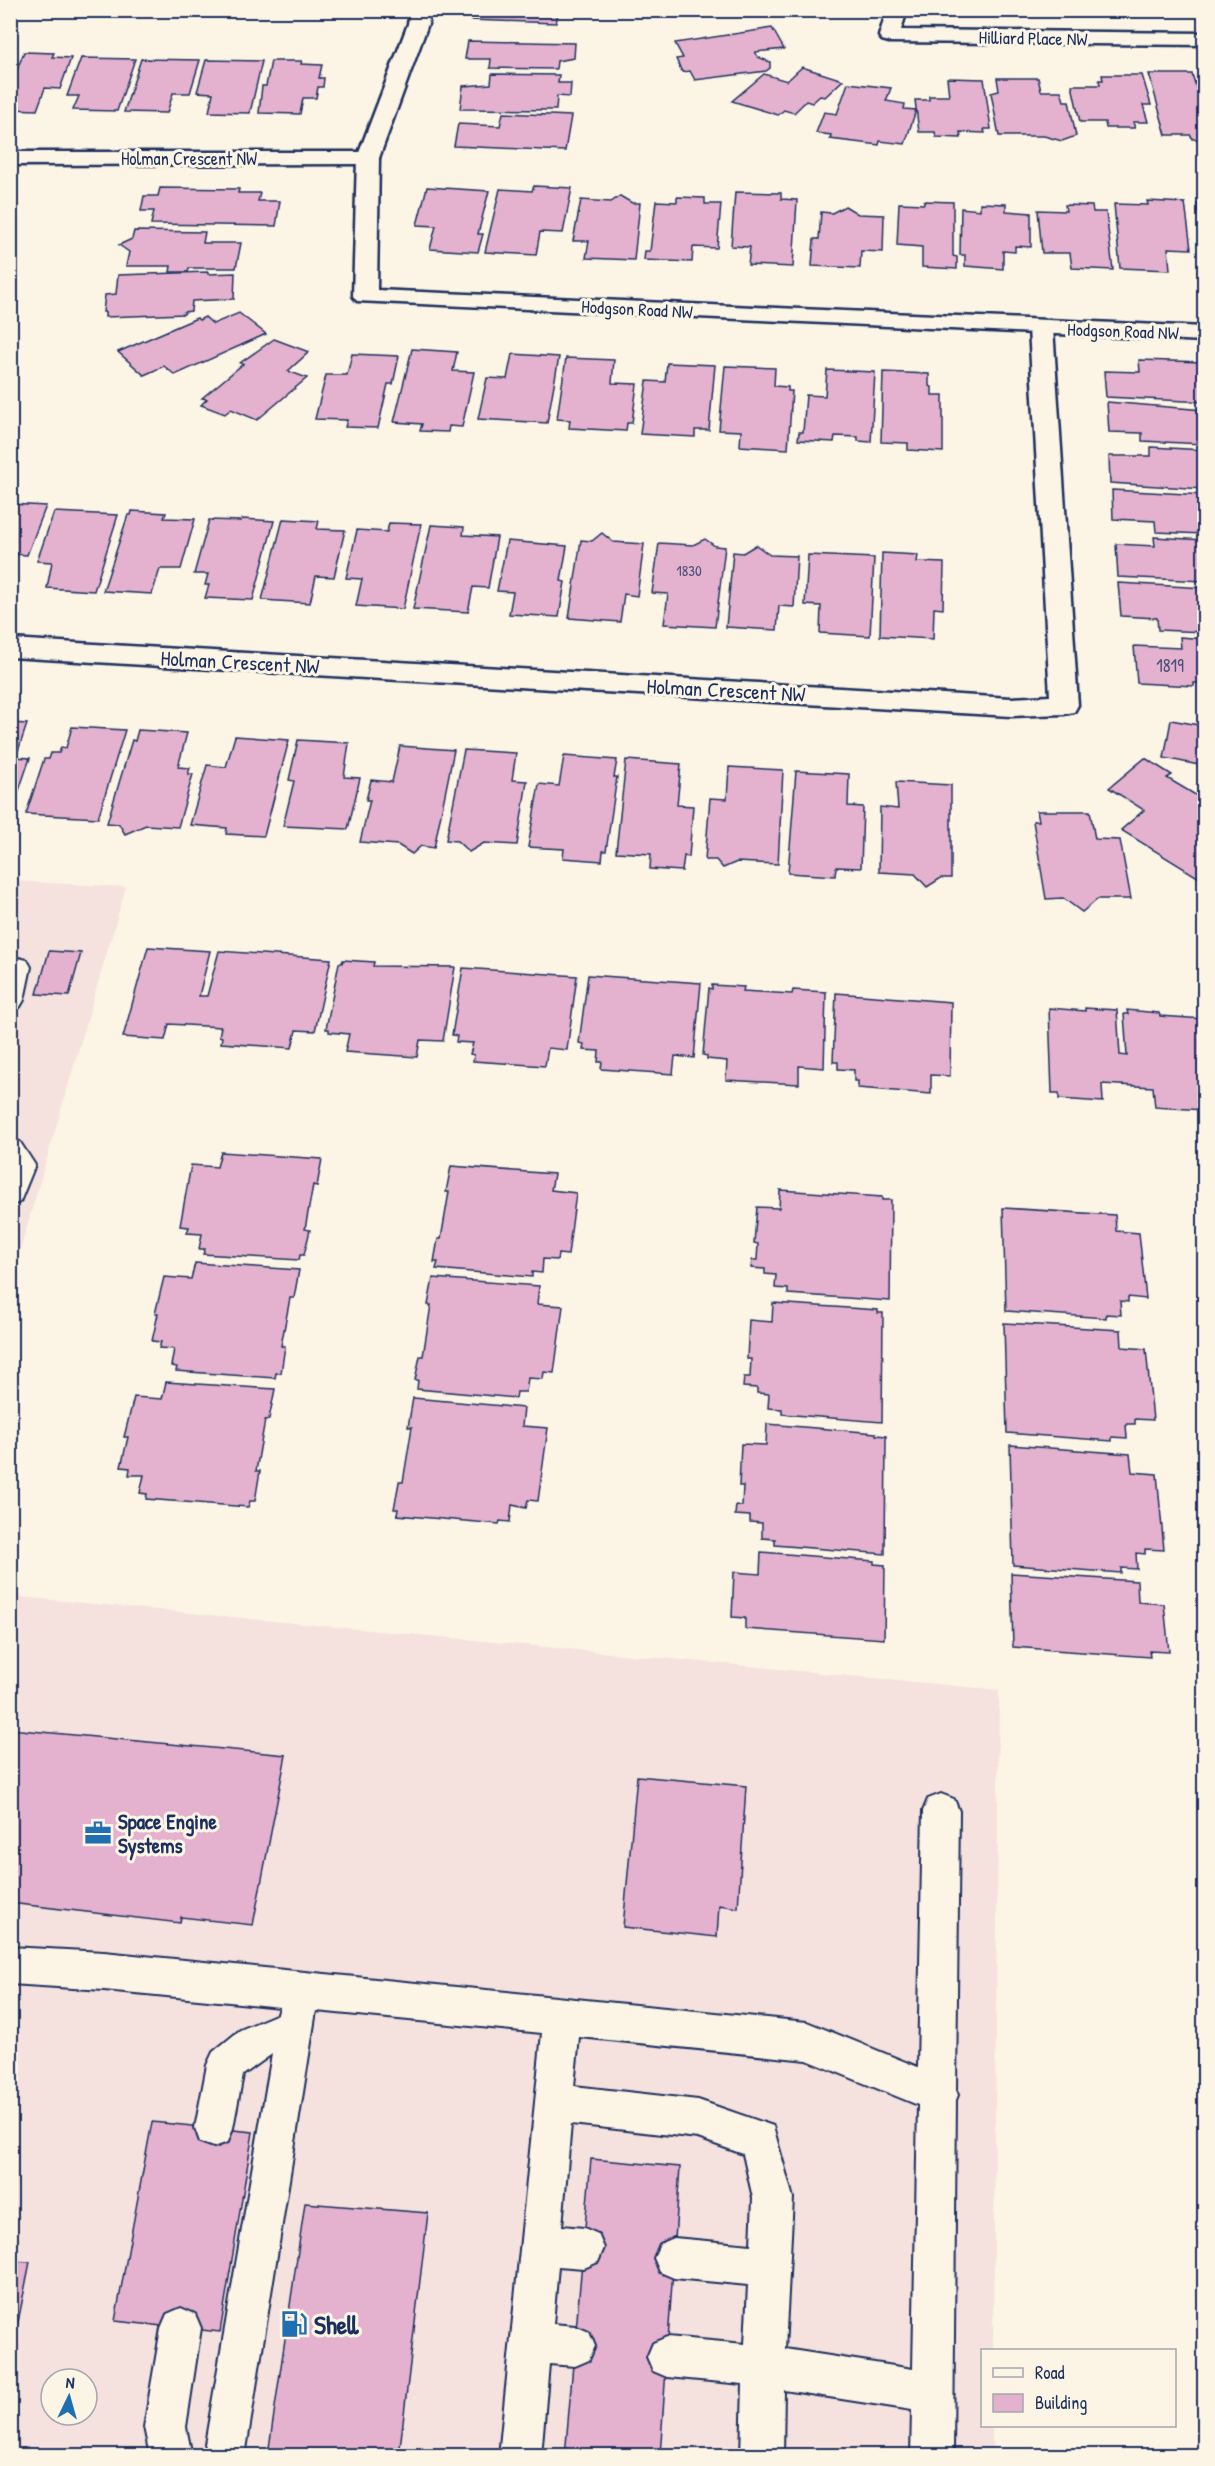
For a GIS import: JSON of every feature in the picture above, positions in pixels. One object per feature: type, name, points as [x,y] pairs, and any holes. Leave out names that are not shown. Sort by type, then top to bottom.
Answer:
[{"type":"street","name":"Hodgson Road NW","points":[[420,10],[418,24],[368,158],[365,296],[1204,334]]},
{"type":"street","name":"Hilliard Place NW","points":[[897,10],[889,36],[1204,39]]},
{"type":"street","name":"Holman Crescent NW","points":[[10,159],[368,158]]},
{"type":"street","name":"Holman Crescent NW","points":[[10,648],[1011,707],[1064,705],[1041,328]]},
{"type":"lane","points":[[10,966],[17,967],[10,1000]]},
{"type":"lane","points":[[10,1150],[20,1166],[10,1194]]},
{"type":"lane","points":[[932,2456],[939,2095],[941,1811]]},
{"type":"lane","points":[[10,1965],[104,1971],[298,2009],[562,2017],[807,2041],[939,2095]]},
{"type":"lane","points":[[214,2128],[226,2065],[298,2009]]},
{"type":"lane","points":[[224,2456],[298,2009]]},
{"type":"lane","points":[[519,2456],[562,2017]]},
{"type":"lane","points":[[554,2103],[698,2119],[759,2140],[773,2199],[764,2366],[762,2456]]},
{"type":"lane","points":[[540,2244],[584,2248]]},
{"type":"lane","points":[[674,2258],[769,2267]]},
{"type":"lane","points":[[171,2456],[165,2427],[181,2328]]},
{"type":"lane","points":[[531,2342],[574,2346]]},
{"type":"lane","points":[[667,2357],[764,2366],[934,2394]]},
{"type":"shaded area","points":[[11,881],[126,887],[11,1281]]},
{"type":"shaded area","points":[[10,1596],[999,1690],[993,2349],[981,2349],[981,2427],[992,2427],[992,2455],[11,2455]]},
{"type":"building","points":[[471,10],[572,10],[571,14],[558,14],[556,23],[470,20]]},
{"type":"building","points":[[772,28],[784,49],[755,52],[758,57],[770,62],[770,68],[766,71],[695,80],[690,71],[682,72],[676,59],[683,58],[675,43]]},
{"type":"building","points":[[468,41],[575,43],[574,58],[557,61],[556,69],[490,68],[491,59],[465,59]]},
{"type":"building","points":[[24,52],[54,53],[52,57],[71,58],[60,89],[45,88],[37,110],[10,109],[10,87]]},
{"type":"building","points":[[81,58],[135,59],[117,111],[73,110],[79,96],[67,96]]},
{"type":"building","points":[[141,59],[200,60],[190,93],[173,93],[167,113],[124,112]]},
{"type":"building","points":[[206,60],[262,61],[250,113],[209,112],[213,93],[197,92]]},
{"type":"building","points":[[271,61],[302,61],[301,64],[322,65],[319,78],[324,78],[323,87],[318,87],[316,98],[303,98],[300,114],[259,113],[262,86],[266,86]]},
{"type":"building","points":[[802,67],[843,80],[825,97],[820,96],[812,103],[806,101],[794,113],[784,110],[778,115],[732,101],[764,74],[787,81]]},
{"type":"building","points":[[492,74],[559,75],[558,83],[571,83],[570,97],[557,96],[556,110],[460,109],[463,86],[491,84]]},
{"type":"building","points":[[1149,74],[1192,74],[1197,90],[1204,90],[1204,139],[1192,139],[1191,135],[1166,135]]},
{"type":"building","points":[[1102,75],[1142,75],[1151,105],[1143,105],[1148,122],[1133,122],[1135,128],[1106,128],[1105,122],[1080,122],[1072,85],[1100,85],[1099,80],[1103,80]]},
{"type":"building","points":[[947,78],[984,79],[991,129],[984,129],[985,133],[960,132],[961,138],[936,137],[935,132],[919,132],[915,100],[929,100],[929,96],[949,96]]},
{"type":"building","points":[[997,78],[1038,78],[1041,91],[1061,91],[1064,101],[1069,101],[1076,136],[1062,141],[1044,136],[999,136],[991,93],[999,91]]},
{"type":"building","points":[[848,83],[891,88],[886,101],[905,104],[904,109],[916,110],[905,144],[880,141],[879,145],[830,139],[831,135],[816,133],[824,112],[837,114]]},
{"type":"building","points":[[503,113],[571,116],[565,151],[454,146],[458,124],[500,126]]},
{"type":"building","points":[[534,186],[572,188],[563,233],[540,232],[536,255],[485,252],[500,189],[532,191]]},
{"type":"building","points":[[427,187],[489,191],[478,234],[483,234],[478,252],[430,249],[436,226],[417,225]]},
{"type":"building","points":[[160,188],[239,189],[238,193],[260,193],[258,201],[280,201],[276,226],[151,224],[154,211],[141,211],[144,196],[158,196]]},
{"type":"building","points":[[735,192],[781,193],[781,199],[797,200],[793,267],[748,265],[750,247],[731,246]]},
{"type":"building","points":[[620,196],[632,203],[640,203],[634,260],[586,258],[589,241],[573,241],[581,200],[611,202]]},
{"type":"building","points":[[677,197],[705,198],[705,204],[721,204],[717,248],[693,247],[692,262],[644,260],[645,251],[650,251],[656,201],[677,202]]},
{"type":"building","points":[[924,201],[953,202],[953,256],[957,257],[957,269],[922,267],[922,247],[897,245],[899,203],[924,204]]},
{"type":"building","points":[[1147,201],[1185,203],[1191,249],[1168,248],[1170,270],[1120,268],[1114,204],[1148,205]]},
{"type":"building","points":[[980,203],[1006,204],[1006,211],[1031,213],[1031,247],[1015,246],[1015,252],[1003,251],[1003,269],[965,266],[965,255],[960,255],[961,208],[980,210]]},
{"type":"building","points":[[1197,204],[1204,205],[1204,249],[1203,249]]},
{"type":"building","points":[[1065,205],[1092,206],[1093,212],[1106,212],[1113,270],[1072,268],[1070,253],[1042,253],[1038,210],[1066,211]]},
{"type":"building","points":[[845,206],[858,214],[884,215],[883,252],[861,251],[860,268],[812,266],[814,239],[819,239],[821,212],[832,213]]},
{"type":"building","points":[[134,231],[205,232],[203,243],[241,243],[236,268],[189,268],[188,272],[170,272],[171,266],[126,266],[129,252],[119,245],[132,239]]},
{"type":"building","points":[[208,272],[208,274],[235,273],[234,299],[192,301],[191,311],[184,312],[184,314],[105,317],[105,312],[103,312],[105,295],[116,294],[118,275]]},
{"type":"building","points":[[239,313],[266,334],[175,375],[164,366],[144,375],[118,352],[197,318],[199,320],[205,317],[213,324]]},
{"type":"building","points":[[274,339],[309,352],[288,371],[307,378],[257,420],[231,409],[225,414],[201,405],[207,399],[202,398],[243,364],[240,363]]},
{"type":"building","points":[[412,349],[457,352],[453,371],[474,372],[462,427],[449,426],[448,432],[420,431],[422,424],[394,422]]},
{"type":"building","points":[[352,354],[399,356],[393,384],[388,384],[378,428],[345,427],[347,420],[315,419],[326,375],[347,375]]},
{"type":"building","points":[[512,354],[559,357],[547,423],[478,419],[487,378],[507,379]]},
{"type":"building","points":[[566,358],[614,360],[612,383],[637,384],[632,423],[627,423],[626,431],[569,428],[570,420],[557,419]]},
{"type":"building","points":[[1139,360],[1204,362],[1204,402],[1106,397],[1104,371],[1140,372]]},
{"type":"building","points":[[667,363],[715,365],[709,430],[695,430],[695,437],[640,434],[647,381],[665,382]]},
{"type":"building","points":[[725,366],[775,368],[774,386],[788,387],[788,391],[792,391],[788,449],[740,446],[741,431],[719,430]]},
{"type":"building","points":[[827,370],[875,372],[871,442],[858,441],[858,437],[835,436],[834,442],[798,440],[799,432],[803,432],[806,395],[825,396]]},
{"type":"building","points":[[883,372],[929,374],[932,395],[943,395],[943,452],[908,450],[908,443],[881,442]]},
{"type":"building","points":[[1107,402],[1204,410],[1204,444],[1142,441],[1142,433],[1109,432]]},
{"type":"building","points":[[1151,447],[1204,450],[1204,489],[1110,483],[1109,456],[1151,456]]},
{"type":"building","points":[[1112,490],[1204,495],[1204,534],[1156,532],[1155,521],[1113,519]]},
{"type":"building","points":[[10,504],[46,506],[27,555],[12,554],[10,558]]},
{"type":"building","points":[[132,511],[166,513],[164,518],[195,519],[181,569],[160,569],[152,594],[103,591],[128,515],[131,515]]},
{"type":"building","points":[[54,512],[118,515],[94,591],[47,588],[52,562],[37,561]]},
{"type":"building","points":[[242,519],[274,521],[253,600],[205,598],[209,585],[205,585],[208,574],[194,574],[209,520],[241,521]]},
{"type":"building","points":[[283,519],[319,521],[317,529],[345,530],[334,577],[316,576],[310,603],[262,600]]},
{"type":"building","points":[[389,523],[421,524],[403,609],[356,606],[362,579],[346,578],[357,530],[387,532]]},
{"type":"building","points":[[431,525],[464,527],[463,535],[497,537],[488,588],[473,587],[468,612],[413,609]]},
{"type":"building","points":[[602,533],[613,542],[644,544],[637,596],[624,594],[620,622],[569,618],[581,540],[592,541]]},
{"type":"building","points":[[1154,537],[1204,540],[1204,581],[1118,577],[1116,544],[1155,546]]},
{"type":"building","points":[[705,539],[715,546],[725,547],[715,627],[664,624],[668,594],[652,593],[659,543],[693,545]]},
{"type":"building","points":[[507,541],[567,546],[561,581],[565,582],[559,617],[509,614],[513,592],[497,591]]},
{"type":"building","points":[[756,545],[770,555],[797,556],[794,607],[779,606],[777,630],[726,627],[733,552],[743,553]]},
{"type":"building","points":[[882,553],[918,555],[917,562],[944,563],[943,609],[934,608],[933,639],[880,636]]},
{"type":"building","points":[[808,555],[874,558],[870,636],[820,633],[821,606],[805,605]]},
{"type":"building","points":[[1118,583],[1204,588],[1204,632],[1158,630],[1157,618],[1121,616]]},
{"type":"building","points":[[1180,637],[1204,639],[1204,683],[1194,683],[1194,686],[1137,683],[1134,646],[1181,648]]},
{"type":"building","points":[[1171,720],[1204,726],[1204,766],[1164,758]]},
{"type":"building","points":[[10,723],[27,724],[16,757],[30,758],[11,814]]},
{"type":"building","points":[[72,727],[125,730],[98,818],[26,814],[44,759],[49,759],[51,753],[59,753],[61,747],[66,748]]},
{"type":"building","points":[[138,730],[187,733],[178,767],[190,768],[188,774],[193,774],[178,827],[146,825],[125,834],[119,824],[107,823],[132,740],[135,741]]},
{"type":"building","points":[[235,736],[289,740],[264,836],[226,834],[227,828],[190,825],[207,765],[226,767]]},
{"type":"building","points":[[298,740],[349,743],[344,777],[360,778],[348,829],[283,826],[294,781],[289,780]]},
{"type":"building","points":[[400,746],[454,750],[434,848],[421,846],[412,854],[398,845],[360,842],[370,800],[366,800],[371,780],[392,782]]},
{"type":"building","points":[[464,750],[516,753],[512,780],[527,781],[517,845],[484,843],[469,852],[457,841],[446,840]]},
{"type":"building","points":[[564,756],[617,760],[614,777],[617,777],[606,851],[603,851],[602,861],[563,858],[564,849],[528,847],[539,784],[559,786]]},
{"type":"building","points":[[1145,758],[1172,775],[1167,778],[1204,800],[1204,881],[1121,830],[1144,810],[1109,788]]},
{"type":"building","points":[[626,760],[681,764],[677,805],[693,806],[689,857],[684,856],[682,871],[650,869],[651,854],[616,852]]},
{"type":"building","points":[[729,767],[783,770],[778,864],[737,862],[723,868],[716,860],[705,860],[710,798],[727,799]]},
{"type":"building","points":[[796,771],[849,774],[848,806],[863,807],[861,868],[836,867],[835,876],[788,873]]},
{"type":"building","points":[[896,782],[951,785],[951,878],[941,878],[927,887],[915,874],[879,872],[880,807],[898,809]]},
{"type":"building","points":[[1037,811],[1090,811],[1095,839],[1120,840],[1131,899],[1098,899],[1082,912],[1063,898],[1046,899],[1033,821],[1039,821]]},
{"type":"building","points":[[148,947],[210,951],[199,996],[207,996],[219,951],[331,959],[315,1031],[296,1030],[292,1048],[221,1043],[222,1037],[219,1036],[221,1027],[169,1024],[165,1040],[123,1037]]},
{"type":"building","points":[[49,951],[81,953],[69,996],[37,994]]},
{"type":"building","points":[[343,960],[374,962],[373,966],[455,967],[443,1041],[420,1040],[417,1057],[345,1052],[349,1034],[329,1032],[329,1029],[326,1029],[339,963]]},
{"type":"building","points":[[463,968],[577,976],[567,1050],[548,1048],[545,1066],[473,1061],[474,1055],[470,1054],[473,1043],[456,1042],[457,1036],[452,1035]]},
{"type":"building","points":[[588,975],[701,983],[694,1058],[675,1056],[673,1074],[601,1069],[602,1062],[598,1062],[599,1051],[583,1050],[584,1044],[579,1043]]},
{"type":"building","points":[[712,985],[744,987],[743,991],[792,994],[793,990],[826,992],[824,1068],[799,1066],[799,1084],[726,1080],[727,1061],[707,1059],[707,1056],[703,1055],[709,988],[712,989]]},
{"type":"building","points":[[836,993],[951,1002],[950,1076],[931,1075],[931,1094],[858,1088],[858,1081],[854,1081],[854,1070],[838,1069],[838,1062],[833,1062]]},
{"type":"building","points":[[1049,1008],[1085,1011],[1085,1008],[1117,1010],[1120,1055],[1127,1056],[1124,1014],[1128,1014],[1127,1010],[1159,1013],[1160,1016],[1204,1019],[1204,1110],[1155,1107],[1153,1087],[1102,1084],[1103,1102],[1059,1099],[1059,1093],[1052,1093]]},
{"type":"building","points":[[221,1152],[322,1159],[317,1186],[313,1185],[305,1229],[310,1230],[304,1255],[300,1255],[299,1260],[203,1254],[205,1249],[199,1249],[202,1234],[187,1233],[189,1227],[180,1226],[191,1165],[217,1167]]},
{"type":"building","points":[[451,1166],[554,1174],[551,1190],[576,1193],[568,1255],[558,1254],[557,1260],[543,1259],[542,1273],[532,1272],[532,1277],[436,1269],[438,1262],[434,1262],[438,1239],[441,1239]]},
{"type":"building","points":[[780,1190],[882,1197],[882,1200],[891,1200],[890,1301],[788,1294],[788,1289],[775,1288],[776,1275],[765,1274],[765,1269],[751,1268],[752,1260],[757,1260],[758,1244],[754,1243],[757,1207],[779,1208]]},
{"type":"building","points":[[1003,1208],[1115,1215],[1116,1231],[1139,1233],[1146,1299],[1128,1297],[1128,1302],[1120,1301],[1121,1315],[1106,1314],[1106,1318],[1006,1311]]},
{"type":"building","points":[[195,1263],[299,1270],[294,1298],[290,1298],[281,1346],[285,1346],[281,1373],[276,1373],[275,1378],[176,1371],[177,1367],[171,1366],[174,1349],[159,1348],[161,1342],[152,1341],[158,1314],[155,1314],[164,1277],[191,1279]]},
{"type":"building","points":[[433,1278],[539,1286],[537,1304],[563,1306],[554,1373],[544,1372],[543,1379],[528,1378],[526,1392],[517,1392],[516,1398],[417,1389],[418,1380],[415,1380],[420,1356],[423,1356]]},
{"type":"building","points":[[773,1303],[878,1310],[878,1313],[883,1313],[882,1422],[782,1414],[782,1409],[768,1408],[769,1394],[757,1393],[757,1388],[743,1387],[744,1377],[750,1377],[751,1359],[747,1359],[749,1320],[772,1322]]},
{"type":"building","points":[[1004,1323],[1121,1330],[1122,1347],[1146,1349],[1153,1420],[1135,1419],[1135,1424],[1126,1424],[1127,1438],[1112,1437],[1112,1441],[1007,1433]]},
{"type":"building","points":[[166,1382],[275,1389],[269,1419],[265,1420],[256,1471],[260,1471],[255,1501],[250,1501],[248,1507],[146,1499],[147,1494],[140,1493],[144,1475],[129,1475],[130,1468],[121,1467],[128,1437],[124,1437],[134,1397],[162,1399]]},
{"type":"building","points":[[413,1398],[524,1408],[522,1426],[548,1428],[538,1501],[528,1500],[526,1508],[512,1505],[510,1522],[500,1521],[499,1524],[397,1515],[398,1509],[394,1509],[399,1482],[403,1482],[412,1427],[408,1427]]},
{"type":"building","points":[[767,1424],[876,1433],[876,1435],[886,1436],[885,1554],[775,1545],[775,1539],[762,1538],[762,1523],[750,1522],[750,1516],[735,1515],[736,1505],[742,1506],[743,1486],[739,1486],[741,1444],[766,1445]]},
{"type":"building","points":[[1010,1445],[1130,1454],[1132,1472],[1157,1474],[1164,1550],[1145,1549],[1145,1554],[1136,1553],[1137,1569],[1121,1568],[1121,1573],[1013,1565]]},
{"type":"building","points":[[761,1552],[874,1561],[874,1564],[885,1565],[884,1639],[745,1629],[745,1618],[732,1617],[734,1572],[760,1574]]},
{"type":"building","points":[[1011,1573],[1137,1581],[1138,1602],[1164,1604],[1169,1652],[1149,1651],[1150,1657],[1013,1647]]},
{"type":"building","points":[[10,1729],[286,1755],[253,1925],[181,1917],[180,1923],[10,1903]]},
{"type":"building","points":[[637,1776],[746,1786],[738,1908],[719,1905],[717,1937],[623,1927]]},
{"type":"building","points":[[152,2122],[253,2132],[220,2332],[115,2321]]},
{"type":"building","points":[[591,2159],[680,2167],[660,2456],[565,2456]]},
{"type":"building","points":[[305,2203],[428,2213],[399,2456],[268,2455]]},
{"type":"building","points":[[10,2261],[30,2262],[10,2362]]},
{"type":"place","name":"Space Engine Systems","points":[[98,1833]]},
{"type":"place","name":"Shell","points":[[294,2324]]}]
